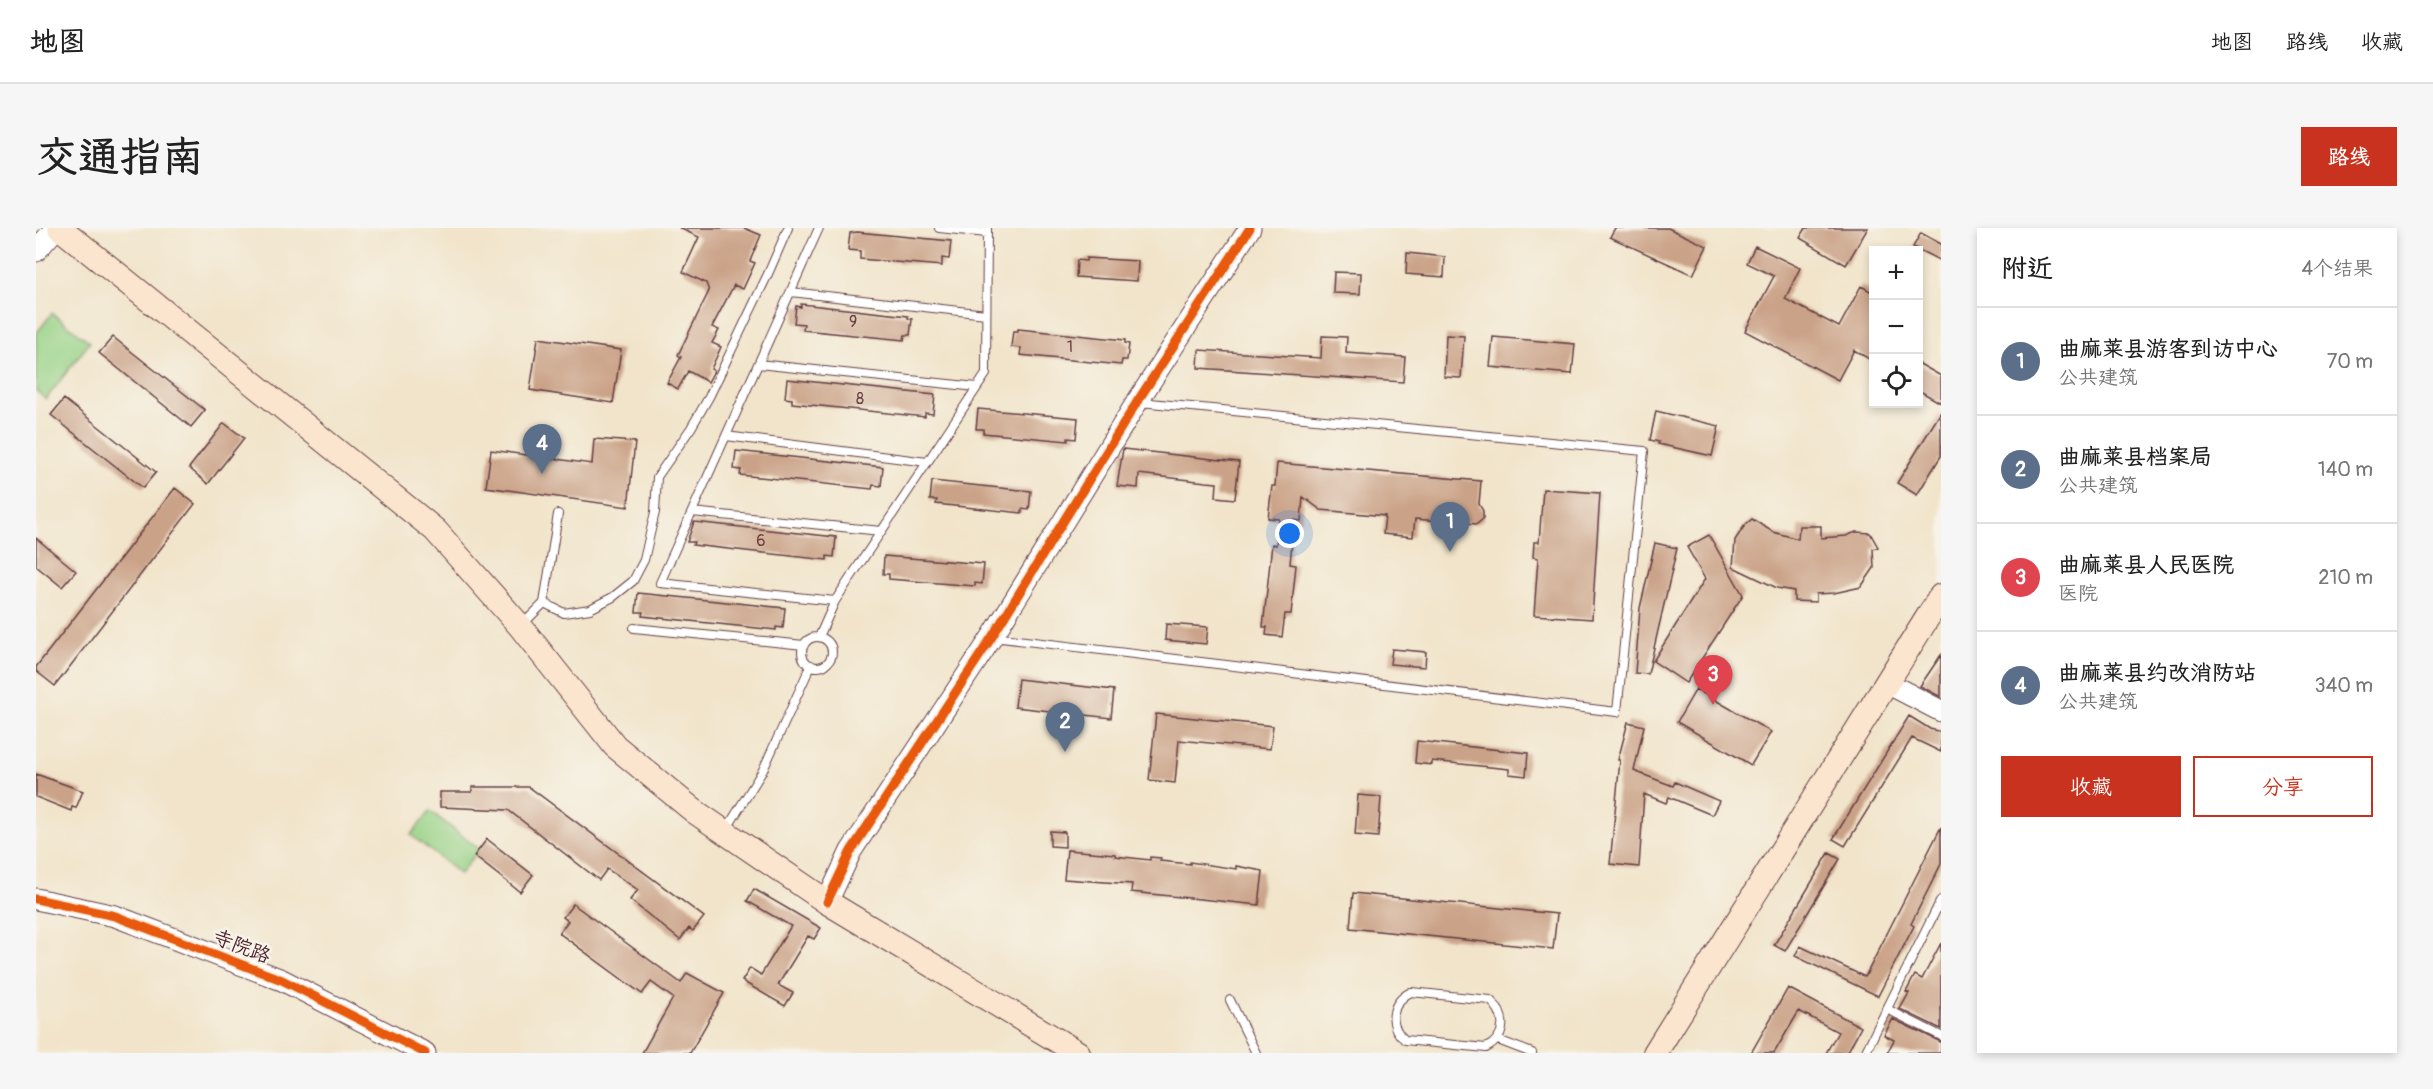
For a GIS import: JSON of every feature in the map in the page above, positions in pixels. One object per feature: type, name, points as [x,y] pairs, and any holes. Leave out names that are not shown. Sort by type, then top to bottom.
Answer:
[{"type":"main road","points":[[58,228],[435,530],[520,626],[615,746],[694,811],[826,902],[1078,1053]]},
{"type":"main road","points":[[1655,1053],[1941,596]]},
{"type":"street","points":[[36,251],[58,228]]},
{"type":"street","points":[[826,902],[851,851],[992,636],[1137,402],[1250,228]]},
{"type":"street","points":[[1887,683],[1941,711]]},
{"type":"street","name":"寺院路","points":[[36,899],[115,916],[282,980],[425,1053]]},
{"type":"lane","points":[[544,603],[564,613],[590,609],[613,597],[633,580],[644,560],[655,512],[657,477],[692,428],[709,398],[788,228]]},
{"type":"lane","points":[[819,228],[660,583],[835,601]]},
{"type":"lane","points":[[819,637],[835,601],[986,374],[987,230],[939,228]]},
{"type":"lane","points":[[791,292],[986,315]]},
{"type":"lane","points":[[758,364],[977,387]]},
{"type":"lane","points":[[992,636],[1617,712],[1644,451],[1137,402]]},
{"type":"lane","points":[[726,436],[927,462]]},
{"type":"lane","points":[[692,512],[881,531]]},
{"type":"lane","points":[[520,626],[544,603],[558,514]]},
{"type":"lane","points":[[634,628],[804,645]]},
{"type":"lane","points":[[819,637],[829,643],[832,654],[826,664],[811,665],[802,656],[804,645],[808,640],[819,637]]},
{"type":"lane","points":[[725,832],[763,770],[811,665]]},
{"type":"lane","points":[[1865,1053],[1941,900]]},
{"type":"lane","points":[[1411,992],[1491,1000],[1501,1011],[1503,1019],[1503,1027],[1498,1040],[1486,1048],[1405,1040],[1399,1035],[1393,1022],[1395,1007],[1404,995],[1411,992]]},
{"type":"lane","points":[[1230,1000],[1256,1053]]},
{"type":"lane","points":[[1887,1009],[1941,1036]]},
{"type":"lane","points":[[1498,1040],[1532,1053]]},
{"type":"green space","points":[[52,313],[90,342],[46,399],[36,391],[36,334]]},
{"type":"green space","points":[[430,811],[479,849],[460,874],[411,835]]},
{"type":"building","points":[[679,228],[744,228],[761,235],[750,261],[755,263],[743,289],[734,285],[712,327],[719,330],[712,343],[721,347],[711,369],[714,371],[708,382],[688,371],[678,389],[667,383],[681,357],[678,355],[709,291],[706,283],[683,272],[699,237]]},
{"type":"building","points":[[1615,228],[1668,228],[1707,246],[1693,275],[1610,237]]},
{"type":"building","points":[[1806,228],[1868,228],[1846,265],[1800,238]]},
{"type":"building","points":[[850,233],[951,241],[949,259],[942,258],[942,266],[860,259],[860,251],[848,250]]},
{"type":"building","points":[[1921,233],[1941,244],[1941,261],[1923,252],[1923,246],[1914,246]]},
{"type":"building","points":[[1755,246],[1800,268],[1785,299],[1839,327],[1861,286],[1869,290],[1869,359],[1854,350],[1838,380],[1745,331],[1774,276],[1747,263]]},
{"type":"building","points":[[1407,253],[1445,257],[1444,277],[1406,274]]},
{"type":"building","points":[[1086,258],[1138,261],[1137,281],[1076,277],[1077,260],[1086,261]]},
{"type":"building","points":[[1334,272],[1361,273],[1360,294],[1333,293]]},
{"type":"building","points":[[801,304],[908,316],[912,319],[910,335],[905,335],[904,340],[803,330],[804,324],[794,323],[796,306],[801,307]]},
{"type":"building","points":[[1018,329],[1125,340],[1125,343],[1129,344],[1127,360],[1122,360],[1121,365],[1020,355],[1021,348],[1011,347],[1013,331],[1018,331]]},
{"type":"building","points":[[1446,335],[1464,336],[1461,378],[1444,377]]},
{"type":"building","points":[[1322,336],[1347,337],[1346,353],[1405,357],[1403,382],[1198,368],[1199,350],[1321,358]]},
{"type":"building","points":[[113,337],[205,410],[191,427],[99,353]]},
{"type":"building","points":[[1493,337],[1575,344],[1572,374],[1490,367]]},
{"type":"building","points":[[538,338],[621,350],[613,403],[530,390]]},
{"type":"building","points":[[1923,366],[1941,376],[1941,403],[1923,393]]},
{"type":"building","points":[[787,379],[935,395],[933,414],[925,413],[925,417],[792,403],[792,399],[785,398]]},
{"type":"building","points":[[64,399],[156,472],[143,488],[51,415]]},
{"type":"building","points":[[978,409],[1078,418],[1076,439],[1068,438],[1068,441],[983,433],[983,429],[976,429]]},
{"type":"building","points":[[1656,411],[1719,426],[1712,456],[1658,444],[1659,442],[1650,440]]},
{"type":"building","points":[[1941,412],[1941,456],[1917,495],[1897,483]]},
{"type":"building","points":[[224,423],[244,438],[208,484],[189,468]]},
{"type":"building","points":[[594,439],[635,442],[628,507],[486,487],[491,450],[592,464]]},
{"type":"building","points":[[1123,449],[1239,462],[1235,499],[1216,497],[1217,483],[1139,474],[1138,488],[1117,486]]},
{"type":"building","points":[[736,451],[883,467],[881,486],[873,485],[872,489],[740,475],[741,470],[734,469]]},
{"type":"building","points":[[1277,463],[1481,481],[1479,504],[1483,511],[1483,519],[1477,524],[1415,519],[1413,537],[1383,534],[1385,516],[1321,510],[1303,497],[1301,521],[1294,520],[1290,564],[1296,565],[1291,614],[1285,614],[1282,637],[1266,635],[1267,627],[1263,627],[1272,544],[1276,545],[1279,523],[1279,519],[1268,518]]},
{"type":"building","points":[[932,481],[1031,491],[1029,510],[1022,509],[1022,513],[936,504],[937,500],[930,500]]},
{"type":"building","points":[[175,488],[195,504],[55,686],[36,671],[36,667]]},
{"type":"building","points":[[1543,489],[1600,493],[1592,619],[1534,615],[1538,558],[1533,557],[1534,542],[1539,542]]},
{"type":"building","points":[[1752,519],[1773,532],[1798,539],[1799,526],[1821,526],[1821,538],[1846,536],[1856,532],[1870,533],[1878,547],[1873,549],[1874,568],[1861,587],[1816,594],[1816,602],[1794,601],[1794,591],[1777,588],[1733,567],[1735,540]]},
{"type":"building","points":[[694,522],[836,537],[834,557],[827,556],[827,560],[693,545],[694,542],[687,542]]},
{"type":"building","points":[[1709,535],[1743,595],[1686,683],[1653,661],[1705,579],[1687,547]]},
{"type":"building","points":[[36,538],[76,571],[62,587],[36,566]]},
{"type":"building","points":[[1655,543],[1677,548],[1648,674],[1635,673],[1640,608]]},
{"type":"building","points":[[884,556],[984,564],[982,584],[975,583],[975,586],[889,579],[889,574],[883,574]]},
{"type":"building","points":[[638,593],[785,608],[783,628],[776,627],[776,630],[642,616],[643,612],[636,612]]},
{"type":"building","points":[[1166,624],[1208,627],[1206,644],[1165,640]]},
{"type":"building","points":[[1392,649],[1426,652],[1425,667],[1390,664]]},
{"type":"building","points":[[1941,655],[1941,697],[1920,686]]},
{"type":"building","points":[[1018,679],[1114,690],[1111,718],[1015,707]]},
{"type":"building","points":[[1696,689],[1771,732],[1751,765],[1677,722]]},
{"type":"building","points":[[1156,714],[1273,726],[1270,749],[1179,740],[1175,783],[1149,780]]},
{"type":"building","points":[[1909,716],[1930,729],[1941,732],[1941,752],[1912,738],[1845,846],[1833,839]]},
{"type":"building","points":[[1628,722],[1644,726],[1634,771],[1673,786],[1675,782],[1719,801],[1712,815],[1669,797],[1666,803],[1644,794],[1639,867],[1610,864],[1620,760],[1618,760]]},
{"type":"building","points":[[1417,741],[1528,753],[1526,776],[1509,774],[1509,769],[1432,761],[1432,765],[1415,763]]},
{"type":"building","points":[[36,774],[83,791],[76,808],[72,807],[71,811],[36,797]]},
{"type":"building","points":[[472,787],[529,787],[704,917],[693,931],[689,928],[680,940],[630,900],[638,890],[607,869],[599,880],[508,810],[440,807],[440,792],[472,792]]},
{"type":"building","points":[[1358,795],[1381,797],[1378,837],[1355,835]]},
{"type":"building","points":[[1941,827],[1941,864],[1911,924],[1914,926],[1878,996],[1795,956],[1800,946],[1865,977]]},
{"type":"building","points":[[1050,831],[1065,832],[1065,847],[1050,846]]},
{"type":"building","points":[[487,839],[533,875],[520,892],[474,856]]},
{"type":"building","points":[[1067,850],[1150,860],[1150,857],[1161,858],[1160,861],[1190,864],[1190,862],[1236,869],[1236,866],[1263,871],[1259,905],[1131,892],[1132,884],[1064,879]]},
{"type":"building","points":[[1829,853],[1840,859],[1785,951],[1774,945]]},
{"type":"building","points":[[754,889],[821,928],[814,939],[808,936],[778,985],[793,993],[785,1006],[742,981],[750,968],[761,975],[791,926],[747,901]]},
{"type":"building","points":[[1353,893],[1557,914],[1553,949],[1350,928]]},
{"type":"building","points":[[573,904],[681,983],[687,973],[724,993],[690,1053],[642,1053],[673,998],[651,982],[642,994],[559,933],[568,921],[563,917]]},
{"type":"building","points":[[1941,943],[1941,1029],[1900,1009],[1915,975],[1922,979]]},
{"type":"building","points":[[1788,988],[1861,1027],[1847,1053],[1826,1053],[1838,1032],[1799,1011],[1774,1053],[1751,1053]]},
{"type":"building","points":[[1893,1019],[1941,1042],[1941,1053],[1887,1053],[1894,1040],[1884,1035]]},
{"type":"cycle path","points":[[827,902],[851,851],[992,637],[1137,402],[1250,228]]},
{"type":"cycle path","points":[[36,899],[115,916],[282,980],[425,1053]]},
{"type":"place","name":"曲麻莱县约改消防站","points":[[542,474]]},
{"type":"place","name":"曲麻莱县游客到访中心","points":[[1450,552]]},
{"type":"place","name":"曲麻莱县人民医院","points":[[1713,705]]},
{"type":"place","name":"曲麻莱县档案局","points":[[1065,752]]}]
